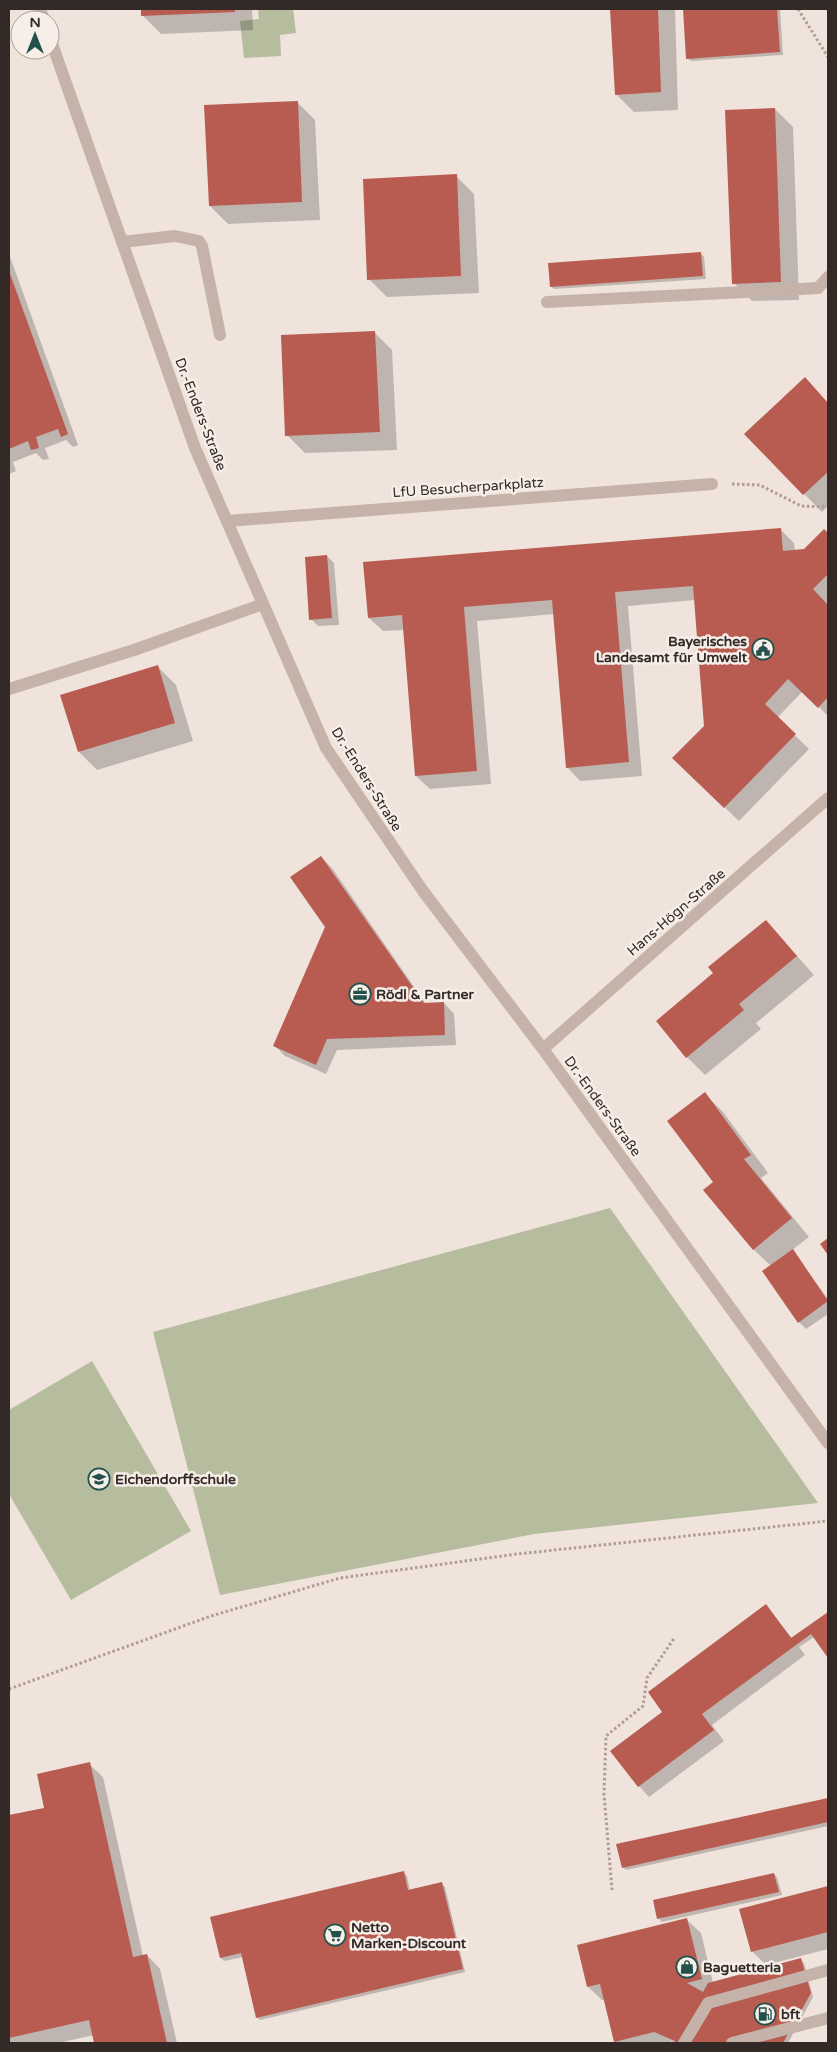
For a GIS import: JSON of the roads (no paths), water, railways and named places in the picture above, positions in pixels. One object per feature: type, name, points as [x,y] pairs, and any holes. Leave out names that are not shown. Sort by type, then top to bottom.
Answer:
[{"type":"street","name":"Dr.-Enders-Straße","points":[[58,60],[196,448],[326,748],[423,891],[543,1049],[828,1443]]},
{"type":"street","points":[[122,242],[176,236],[199,241],[202,246],[220,335]]},
{"type":"street","points":[[547,302],[818,288],[828,277]]},
{"type":"street","name":"LfU Besucherparkplatz","points":[[227,521],[712,484]]},
{"type":"street","points":[[9,689],[134,650],[263,604]]},
{"type":"street","name":"Hans-Högn-Straße","points":[[543,1049],[828,798]]},
{"type":"street","points":[[684,2043],[708,2003],[828,1970]]},
{"type":"street","points":[[732,2043],[828,2018]]},
{"type":"place","name":"Bayerisches Landesamt für Umwelt","points":[[763,649]]},
{"type":"place","name":"Rödl & Partner","points":[[360,994]]},
{"type":"place","name":"Eichendorffschule","points":[[99,1479]]},
{"type":"place","name":"Netto Marken-Discount","points":[[335,1935]]},
{"type":"place","name":"Baguetteria","points":[[687,1967]]},
{"type":"place","name":"bft","points":[[765,2014]]}]
